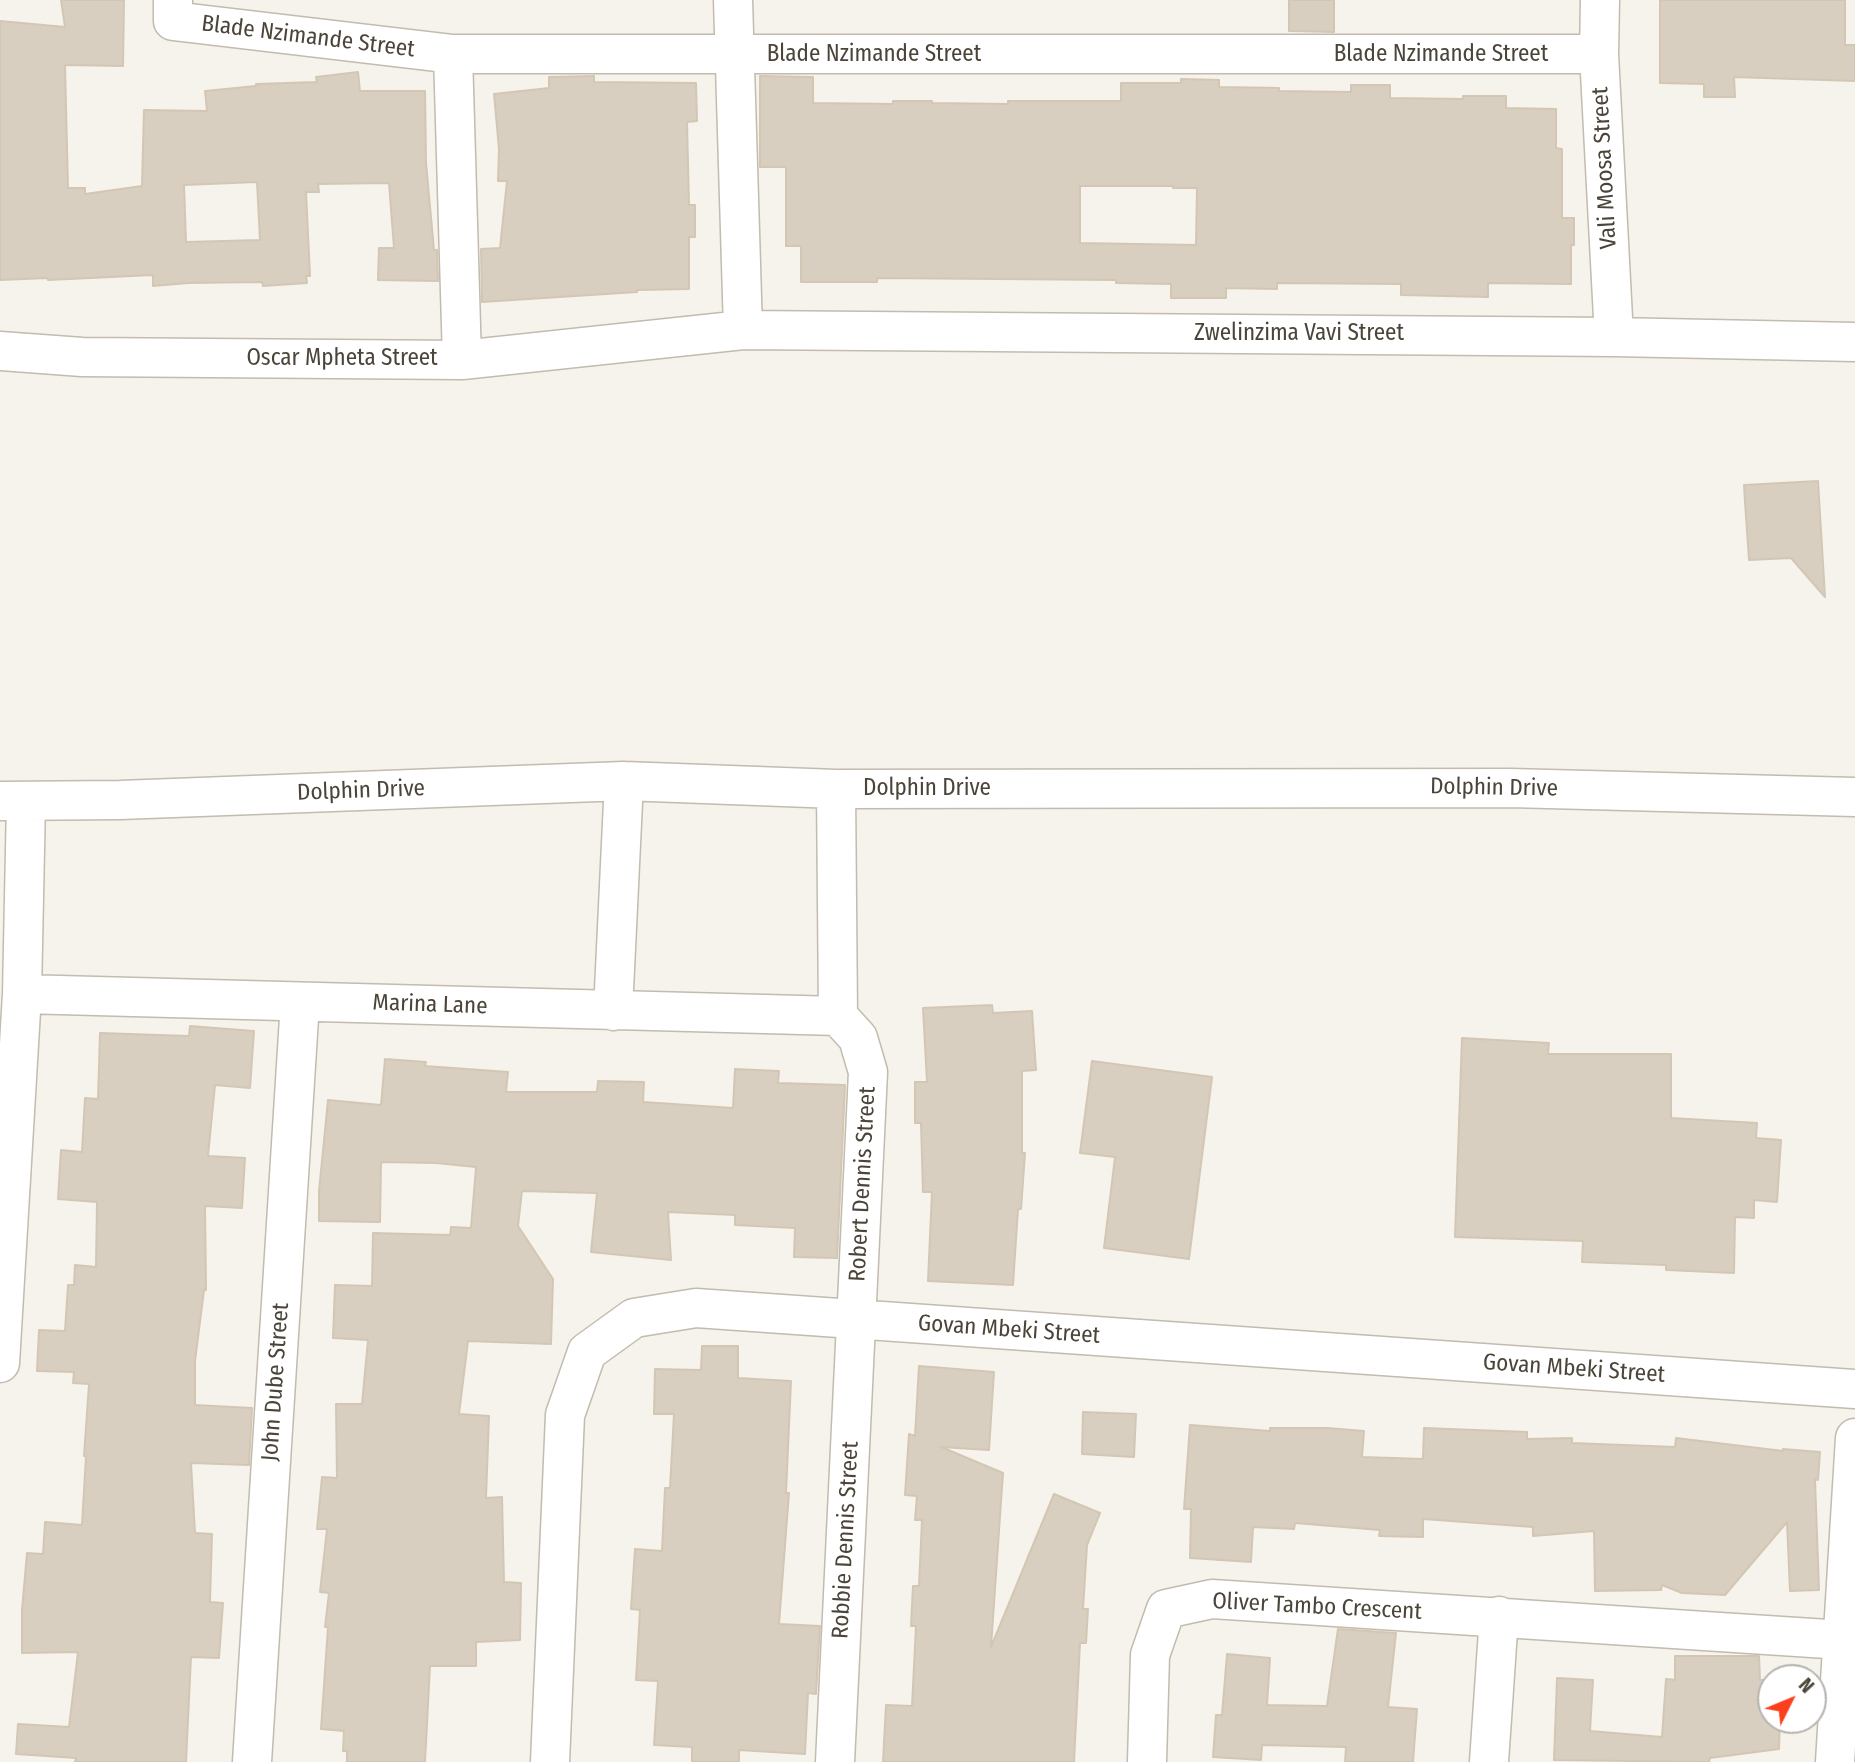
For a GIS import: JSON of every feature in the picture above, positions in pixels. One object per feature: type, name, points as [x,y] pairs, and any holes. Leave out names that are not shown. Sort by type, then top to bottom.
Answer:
[{"type":"street","name":"Blade Nzimande Street","points":[[173,0],[173,21],[453,54],[1599,54]]},
{"type":"street","points":[[733,0],[743,330]]},
{"type":"street","name":"Vali Moosa Street","points":[[1600,0],[1599,54],[1614,337]]},
{"type":"street","name":"Oscar Mpheta Street","points":[[0,351],[82,357],[462,360],[453,54]]},
{"type":"street","name":"Zwelinzima Vavi Street","points":[[462,360],[743,330],[1614,337],[1855,342]]},
{"type":"street","points":[[613,1011],[624,781]]},
{"type":"street","name":"Dolphin Drive","points":[[13,801],[120,800],[624,781],[836,789],[1510,788],[1855,797]]},
{"type":"street","points":[[836,789],[838,1016]]},
{"type":"street","points":[[0,1363],[22,994],[13,801]]},
{"type":"street","name":"Marina Lane","points":[[22,994],[838,1016]]},
{"type":"street","name":"John Dube Street","points":[[252,1762],[300,1002]]},
{"type":"street","name":"Robert Dennis Street","points":[[838,1016],[858,1038],[868,1072],[857,1319]]},
{"type":"street","name":"Govan Mbeki Street","points":[[550,1762],[565,1415],[587,1352],[634,1318],[696,1308],[1855,1389]]},
{"type":"street","name":"Robbie Dennis Street","points":[[835,1762],[857,1319]]},
{"type":"street","points":[[1835,1762],[1855,1438]]},
{"type":"street","name":"Oliver Tambo Crescent","points":[[1147,1762],[1150,1655],[1166,1609],[1212,1599],[1843,1640]]},
{"type":"street","points":[[1489,1762],[1499,1616]]},
{"type":"building","points":[[61,0],[124,0],[123,66],[65,65],[68,188],[85,188],[85,194],[142,186],[144,110],[207,111],[205,91],[256,84],[317,82],[316,77],[358,72],[360,91],[425,91],[426,163],[434,250],[437,250],[438,281],[378,280],[379,248],[394,248],[389,183],[318,184],[319,192],[306,192],[310,276],[306,276],[307,283],[263,286],[262,282],[188,283],[153,286],[153,275],[0,280],[0,21],[65,27]],"holes":[[[257,182],[260,240],[186,242],[184,185]]]},
{"type":"building","points":[[1289,0],[1334,0],[1334,32],[1289,31]]},
{"type":"building","points":[[1660,0],[1845,0],[1845,45],[1855,45],[1855,81],[1734,77],[1735,97],[1704,97],[1704,84],[1660,83]]},
{"type":"building","points":[[594,76],[594,82],[696,83],[697,121],[687,122],[689,205],[695,205],[695,237],[689,237],[689,289],[637,290],[482,302],[481,249],[500,248],[507,181],[498,181],[499,149],[494,94],[549,88],[549,77]]},
{"type":"building","points":[[760,76],[813,77],[813,103],[893,104],[893,101],[932,101],[1008,104],[1008,101],[1121,101],[1121,83],[1181,83],[1181,79],[1219,80],[1219,87],[1279,88],[1279,91],[1351,92],[1351,85],[1390,85],[1390,98],[1463,99],[1463,96],[1506,96],[1506,108],[1556,109],[1556,148],[1562,149],[1562,218],[1574,218],[1571,284],[1488,283],[1488,297],[1401,295],[1401,284],[1277,283],[1277,289],[1226,288],[1226,298],[1171,298],[1171,284],[1116,283],[1116,280],[877,278],[877,282],[801,282],[801,246],[786,246],[786,167],[760,167]],"holes":[[[1080,186],[1197,188],[1196,245],[1080,243]]]},
{"type":"building","points":[[1818,481],[1825,597],[1791,558],[1749,560],[1745,502],[1744,485]]},
{"type":"building","points":[[992,1005],[993,1013],[1032,1011],[1036,1070],[1022,1071],[1022,1153],[1025,1153],[1013,1285],[928,1281],[932,1192],[923,1192],[921,1123],[915,1123],[915,1082],[927,1082],[923,1008]]},
{"type":"building","points":[[190,1026],[254,1031],[250,1088],[215,1085],[208,1156],[245,1158],[242,1208],[205,1206],[206,1290],[195,1361],[195,1405],[252,1408],[249,1465],[191,1463],[195,1533],[212,1534],[210,1602],[223,1603],[219,1658],[191,1657],[186,1762],[75,1762],[76,1758],[16,1754],[18,1724],[69,1727],[78,1652],[22,1653],[22,1610],[27,1553],[43,1554],[45,1522],[82,1525],[89,1384],[73,1383],[74,1372],[37,1371],[39,1330],[65,1331],[68,1285],[74,1285],[75,1265],[96,1267],[97,1202],[58,1199],[61,1150],[82,1152],[85,1098],[98,1099],[100,1033],[189,1036]]},
{"type":"building","points":[[1462,1038],[1549,1043],[1548,1054],[1671,1054],[1671,1118],[1757,1123],[1756,1138],[1781,1140],[1777,1202],[1754,1200],[1754,1218],[1735,1217],[1734,1273],[1666,1270],[1666,1265],[1582,1262],[1583,1241],[1455,1237]]},
{"type":"building","points":[[385,1059],[426,1062],[425,1066],[508,1072],[506,1092],[597,1092],[598,1081],[644,1082],[643,1102],[733,1108],[735,1069],[779,1071],[778,1083],[845,1085],[837,1258],[794,1257],[795,1228],[735,1225],[735,1215],[668,1212],[671,1260],[591,1252],[597,1193],[522,1191],[518,1226],[553,1279],[551,1344],[468,1341],[459,1414],[489,1416],[486,1498],[502,1497],[504,1582],[521,1583],[520,1640],[476,1642],[476,1666],[430,1666],[425,1762],[347,1762],[347,1751],[343,1751],[344,1731],[321,1729],[329,1593],[320,1592],[327,1529],[317,1529],[322,1477],[337,1478],[336,1404],[362,1404],[368,1340],[333,1338],[335,1285],[372,1286],[373,1233],[450,1235],[451,1227],[471,1228],[476,1167],[436,1163],[381,1162],[380,1222],[319,1221],[319,1191],[328,1100],[381,1105]]},
{"type":"building","points":[[1092,1061],[1212,1077],[1189,1259],[1104,1248],[1115,1157],[1080,1153]]},
{"type":"building","points":[[702,1346],[738,1346],[738,1378],[791,1381],[786,1493],[789,1493],[779,1624],[820,1626],[816,1694],[808,1693],[805,1754],[739,1750],[739,1762],[692,1762],[692,1747],[654,1745],[658,1681],[636,1680],[640,1610],[631,1609],[635,1549],[662,1551],[665,1488],[670,1488],[674,1414],[654,1414],[655,1369],[701,1370]]},
{"type":"building","points":[[919,1366],[994,1372],[989,1450],[941,1447],[1003,1473],[991,1647],[1054,1494],[1100,1513],[1087,1545],[1083,1609],[1088,1609],[1086,1643],[1080,1643],[1074,1762],[883,1762],[886,1705],[912,1706],[916,1626],[911,1626],[913,1586],[919,1586],[922,1520],[915,1520],[917,1496],[905,1495],[909,1434],[915,1436]]},
{"type":"building","points":[[1083,1412],[1136,1414],[1134,1457],[1082,1454]]},
{"type":"building","points":[[1190,1425],[1270,1431],[1270,1428],[1364,1431],[1362,1457],[1423,1459],[1424,1428],[1527,1432],[1527,1439],[1572,1438],[1572,1443],[1675,1447],[1676,1438],[1783,1451],[1820,1452],[1818,1480],[1815,1479],[1819,1590],[1790,1591],[1787,1522],[1725,1595],[1682,1593],[1662,1585],[1661,1590],[1595,1591],[1594,1531],[1533,1536],[1533,1527],[1423,1519],[1423,1537],[1379,1536],[1380,1530],[1295,1523],[1294,1529],[1253,1527],[1251,1562],[1190,1558],[1191,1509],[1184,1509]]},
{"type":"building","points":[[1338,1629],[1396,1633],[1388,1707],[1417,1709],[1413,1762],[1345,1762],[1346,1747],[1262,1745],[1261,1760],[1213,1757],[1216,1715],[1222,1715],[1227,1654],[1270,1658],[1267,1705],[1327,1706]]},
{"type":"building","points":[[1675,1656],[1759,1656],[1757,1734],[1780,1734],[1779,1749],[1710,1758],[1709,1762],[1554,1760],[1557,1678],[1593,1680],[1590,1731],[1662,1737],[1666,1679],[1675,1680]]}]
